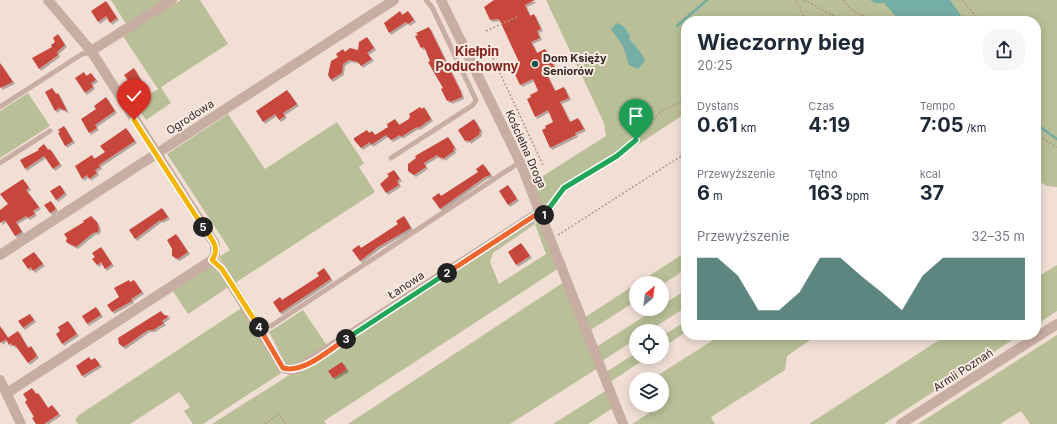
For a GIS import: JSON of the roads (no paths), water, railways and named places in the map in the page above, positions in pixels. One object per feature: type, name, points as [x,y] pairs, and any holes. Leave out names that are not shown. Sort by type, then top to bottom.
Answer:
[{"type":"street","points":[[7,393],[212,260],[215,255],[215,244],[91,51],[48,0]]},
{"type":"street","points":[[91,51],[172,0]]},
{"type":"street","name":"Ogrodowa","points":[[0,255],[394,0]]},
{"type":"street","name":"Kościelna Droga","points":[[441,0],[520,162],[623,424]]},
{"type":"street","name":"Łanowa","points":[[212,260],[222,269],[283,368],[290,370],[301,368],[541,215]]},
{"type":"street","name":"Armii Poznań","points":[[1041,334],[1057,324]]},
{"type":"street","name":"Armii Poznań","points":[[902,424],[1032,340]]},
{"type":"street","points":[[0,380],[21,424]]},
{"type":"lane","points":[[391,158],[473,105],[476,100],[432,7],[426,0]]},
{"type":"lane","points":[[0,107],[82,54],[91,51]]},
{"type":"lane","points":[[0,163],[50,131]]},
{"type":"lane","points":[[271,326],[520,162]]},
{"type":"water","points":[[870,0],[950,0],[961,16],[896,16],[884,3],[875,3]]},
{"type":"water","points":[[617,23],[622,25],[626,30],[630,36],[629,39],[638,49],[645,61],[638,69],[629,65],[623,46],[611,29]]},
{"type":"waterway","points":[[689,16],[707,0]]},
{"type":"waterway","points":[[677,26],[681,23]]},
{"type":"waterway","points":[[1041,128],[1057,139]]},
{"type":"place","name":"Dom Księży Seniorów","points":[[535,64]]},
{"type":"district","name":"Kiełpin Poduchowny","points":[[477,58]]}]
